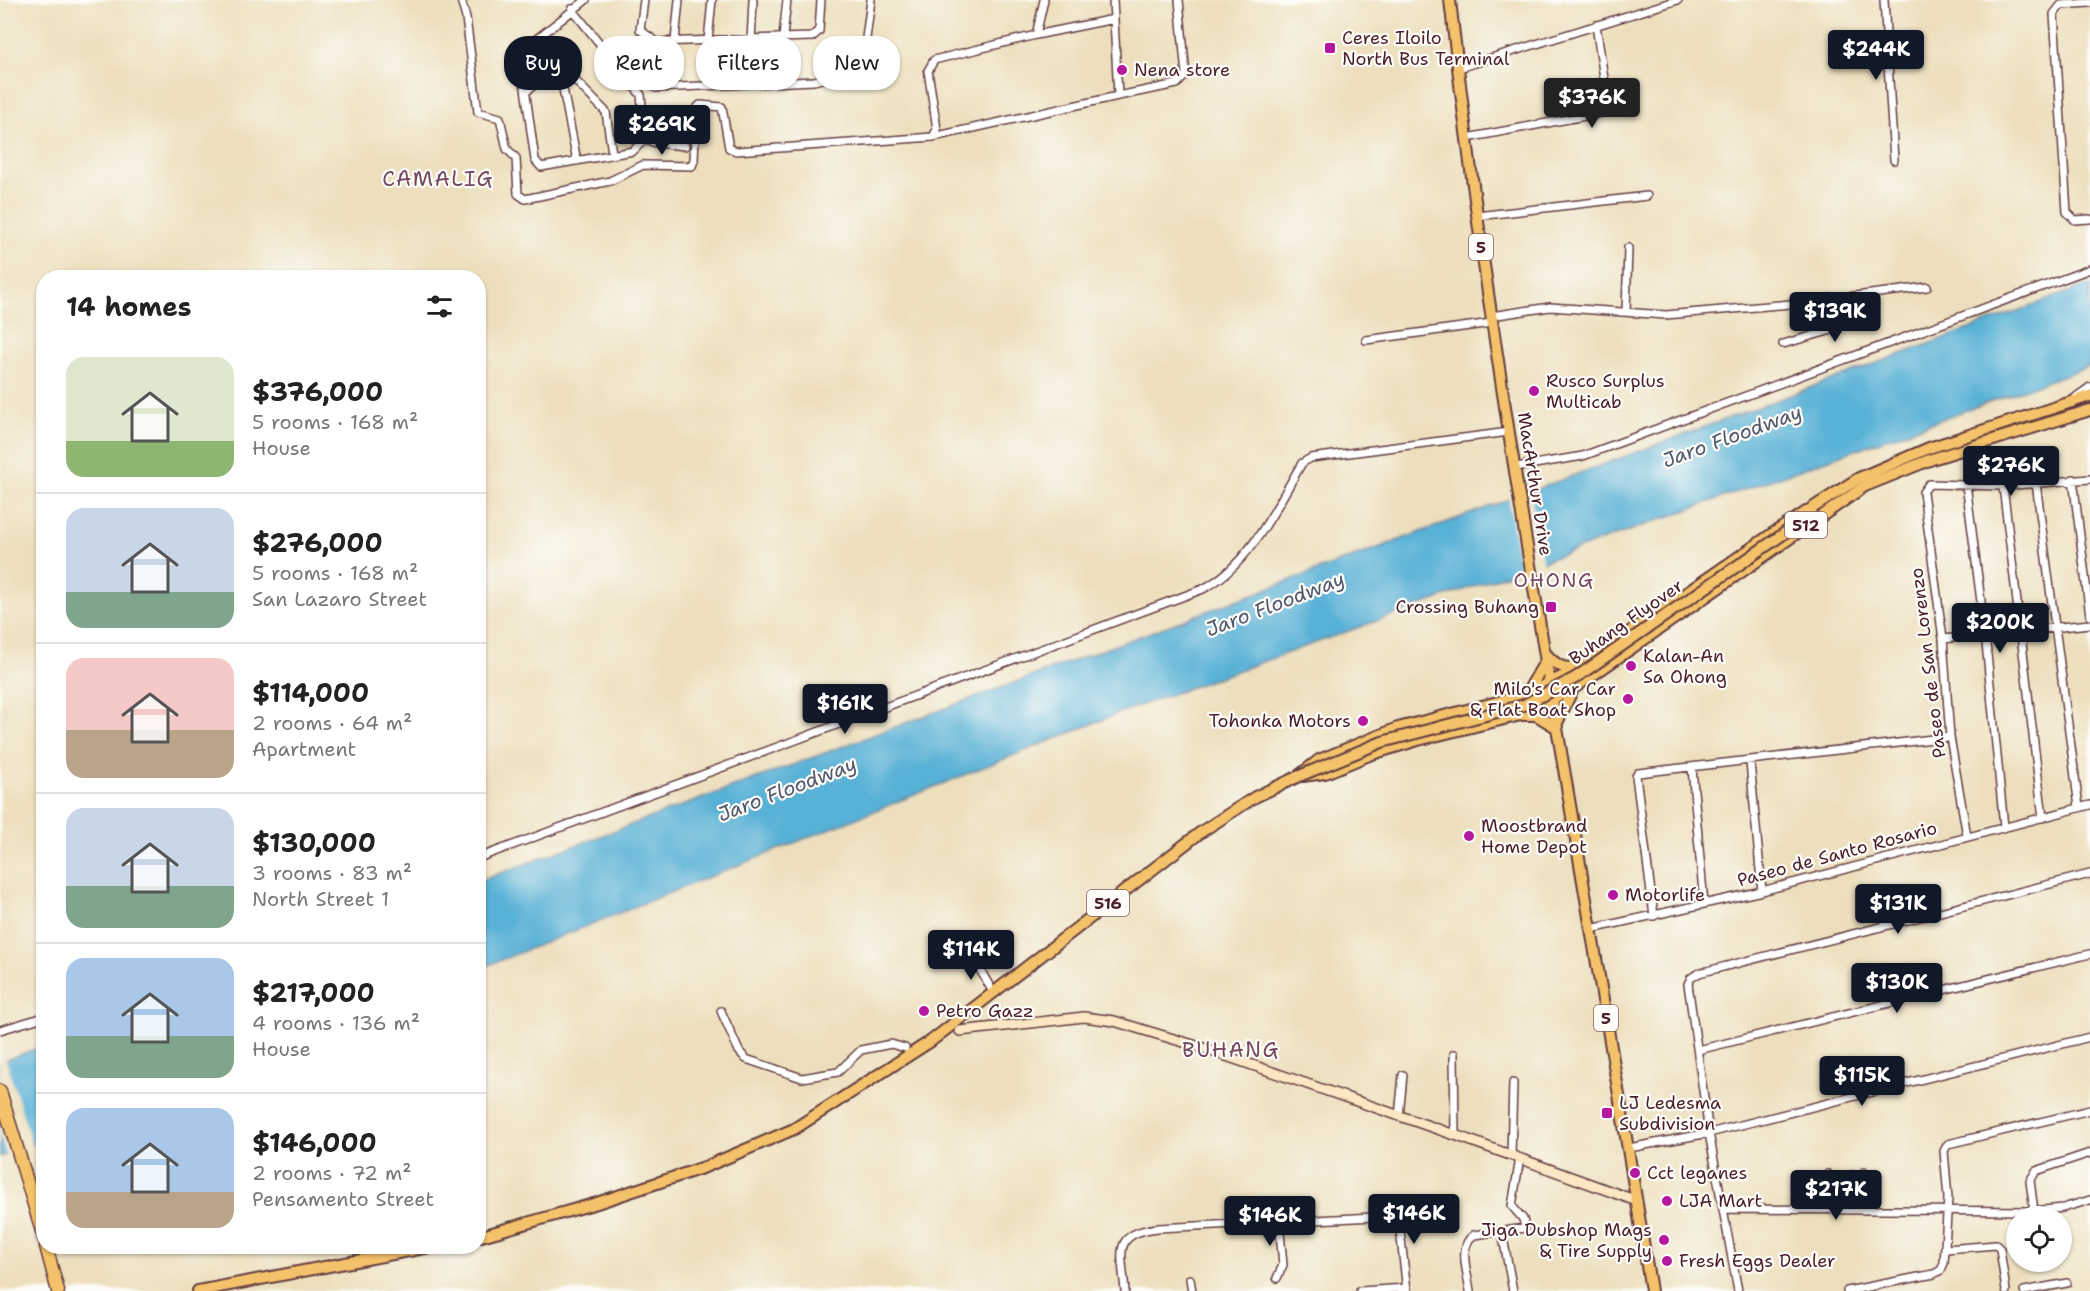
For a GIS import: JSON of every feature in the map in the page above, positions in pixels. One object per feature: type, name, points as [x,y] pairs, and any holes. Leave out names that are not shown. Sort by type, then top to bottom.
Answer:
[{"type":"highway","points":[[0,1091],[36,1211]]},
{"type":"highway","points":[[48,1254],[58,1291]]},
{"type":"main road","name":"MacArthur Drive","points":[[1451,0],[1477,216],[1509,432],[1651,1291]]},
{"type":"main road","name":"512","points":[[1552,700],[1576,686],[1859,478],[1896,461],[2072,400],[2090,396]]},
{"type":"main road","points":[[2052,408],[2047,414],[2055,419]]},
{"type":"main road","name":"512","points":[[1550,682],[1582,664],[1809,516],[1852,493],[1900,470],[2055,419],[2090,410]]},
{"type":"main road","name":"Buhang Flyover","points":[[1297,777],[1382,742],[1524,705],[1544,696],[1575,678],[1809,516]]},
{"type":"main road","points":[[1524,695],[1533,686],[1546,657],[1564,668],[1572,669],[1582,664]]},
{"type":"main road","name":"516","points":[[486,1235],[597,1203],[749,1150],[813,1118],[928,1044],[1201,832],[1255,797],[1297,777],[1319,760],[1370,737],[1424,720],[1524,695],[1550,682]]},
{"type":"main road","points":[[1521,715],[1536,715],[1556,726],[1565,701],[1576,686]]},
{"type":"main road","name":"516","points":[[1297,777],[1325,773],[1388,749],[1521,715],[1552,700]]},
{"type":"main road","points":[[904,1048],[928,1044],[952,1031],[960,1031]]},
{"type":"main road","points":[[198,1291],[393,1254]]},
{"type":"street","points":[[461,0],[466,18],[478,112],[501,118],[507,149],[516,158],[521,198],[610,181],[644,165],[692,166],[696,109],[700,105],[722,107],[729,148],[736,151],[933,137],[1177,84],[1186,75],[1179,0]]},
{"type":"street","points":[[586,0],[520,52],[535,160],[541,167],[633,151],[645,139]]},
{"type":"street","points":[[644,0],[640,30],[648,36]]},
{"type":"street","points":[[675,36],[679,0]]},
{"type":"street","points":[[708,36],[712,0]]},
{"type":"street","points":[[750,36],[753,0]]},
{"type":"street","points":[[783,36],[787,0]]},
{"type":"street","points":[[801,36],[817,35],[821,0]]},
{"type":"street","points":[[801,82],[814,81],[862,69],[871,0]]},
{"type":"street","points":[[1036,35],[1044,0]]},
{"type":"street","points":[[1113,0],[1118,96]]},
{"type":"street","points":[[1459,68],[1678,0]]},
{"type":"street","points":[[1884,0],[1894,160]]},
{"type":"street","points":[[2090,3],[2061,5],[2054,14],[2067,212],[2075,220],[2090,219]]},
{"type":"street","points":[[572,9],[641,95],[645,139]]},
{"type":"street","points":[[933,137],[937,129],[928,71],[934,60],[1114,19]]},
{"type":"street","points":[[1467,138],[1606,112],[1608,105],[1596,25]]},
{"type":"street","points":[[582,88],[606,112],[612,153]]},
{"type":"street","points":[[563,90],[577,161]]},
{"type":"street","points":[[645,139],[656,143],[685,146]]},
{"type":"street","points":[[1477,216],[1647,196]]},
{"type":"street","points":[[1626,312],[1628,248]]},
{"type":"street","points":[[1516,470],[1582,456],[2090,269]]},
{"type":"street","points":[[1366,340],[1550,307],[1666,315],[1927,287]]},
{"type":"street","points":[[1783,344],[1832,330],[1831,298]]},
{"type":"street","points":[[2072,400],[2090,387]]},
{"type":"street","points":[[486,855],[1203,590],[1223,579],[1261,533],[1302,463],[1311,458],[1509,432]]},
{"type":"street","points":[[2073,479],[2090,616]]},
{"type":"street","points":[[2004,827],[1985,633],[1966,484],[2003,486],[2090,479]]},
{"type":"street","points":[[2036,483],[2057,627],[2079,807]]},
{"type":"street","name":"Paseo de San Lorenzo","points":[[1966,484],[1925,487],[1923,492],[1943,639],[1950,737],[1967,836]]},
{"type":"street","points":[[2003,486],[2043,818]]},
{"type":"street","points":[[1943,639],[2022,629],[2090,624]]},
{"type":"street","points":[[1654,916],[1636,776],[1642,772],[1750,762],[1950,737]]},
{"type":"street","points":[[1750,762],[1762,891]]},
{"type":"street","points":[[1692,768],[1704,904]]},
{"type":"street","name":"Paseo de Santo Rosario","points":[[1591,928],[1762,891],[2090,805]]},
{"type":"street","points":[[1737,1291],[1709,1132],[1688,984],[1699,973],[2090,874]]},
{"type":"street","points":[[961,950],[968,950],[993,992]]},
{"type":"street","points":[[1698,1050],[2090,954]]},
{"type":"street","points":[[721,1011],[739,1051],[746,1059],[802,1078],[838,1072],[861,1050],[891,1044],[904,1048]]},
{"type":"street","points":[[960,1031],[1099,1018],[1200,1047],[1637,1201]]},
{"type":"street","points":[[0,1030],[36,1019]]},
{"type":"street","points":[[1629,1148],[1709,1132],[2090,1037]]},
{"type":"street","points":[[1454,1054],[1455,1135]]},
{"type":"street","points":[[1399,1117],[1403,1075]]},
{"type":"street","points":[[1470,1291],[1464,1249],[1468,1239],[1474,1235],[1525,1228],[1523,1219],[1508,1206],[1516,1157],[1513,1083]]},
{"type":"street","points":[[1847,1291],[1934,1274],[1941,1270],[1946,1249],[1948,1209],[1944,1151],[1948,1144],[2090,1110]]},
{"type":"street","points":[[2033,1206],[2030,1181],[2036,1171],[2090,1153]]},
{"type":"street","points":[[1864,1172],[1869,1208]]},
{"type":"street","points":[[1828,1174],[1832,1209]]},
{"type":"street","points":[[1853,1175],[1857,1209]]},
{"type":"street","points":[[2070,1206],[2090,1200]]},
{"type":"street","points":[[1724,1209],[2006,1210]]},
{"type":"street","points":[[1125,1291],[1122,1248],[1126,1239],[1133,1232],[1158,1228],[1393,1216],[1399,1221],[1407,1290],[1360,1291]]},
{"type":"street","points":[[1277,1278],[1283,1265],[1279,1221]]},
{"type":"street","points":[[1502,1232],[1513,1291]]},
{"type":"street","points":[[1946,1249],[1998,1246],[2006,1291]]},
{"type":"street","points":[[1190,1279],[1192,1291]]},
{"type":"street","points":[[2024,1291],[2067,1283]]},
{"type":"water","name":"Jaro Floodway","points":[[2090,284],[2090,366],[1122,712],[486,966],[486,878]]},
{"type":"water","points":[[36,1049],[36,1144],[0,1157],[0,1062]]},
{"type":"pier","points":[[1530,488],[1543,567],[1521,574],[1508,496]]},
{"type":"pier","points":[[5,1057],[33,1148],[7,1158],[0,1136],[0,1059]]},
{"type":"place","name":"Ceres Iloilo North Bus Terminal","points":[[1330,48]]},
{"type":"place","name":"Nena store","points":[[1122,70]]},
{"type":"place","name":"Rusco Surplus Multicab","points":[[1534,391]]},
{"type":"place","name":"Crossing Buhang","points":[[1551,607]]},
{"type":"place","name":"Kalan-An Sa Ohong","points":[[1631,666]]},
{"type":"place","name":"Milo's Car Car & Flat Boat Shop","points":[[1628,699]]},
{"type":"place","name":"Tohonka Motors","points":[[1363,721]]},
{"type":"place","name":"Moostbrand Home Depot","points":[[1469,836]]},
{"type":"place","name":"Motorlife","points":[[1613,895]]},
{"type":"place","name":"Petro Gazz","points":[[924,1011]]},
{"type":"place","name":"LJ Ledesma Subdivision","points":[[1607,1113]]},
{"type":"place","name":"Cct leganes","points":[[1635,1173]]},
{"type":"place","name":"LJA Mart","points":[[1667,1201]]},
{"type":"place","name":"Jiga Dubshop Mags & Tire Supply","points":[[1664,1240]]},
{"type":"place","name":"Fresh Eggs Dealer","points":[[1667,1261]]},
{"type":"district","name":"CAMALIG","points":[[438,179]]},
{"type":"district","name":"OHONG","points":[[1554,580]]},
{"type":"district","name":"BUHANG","points":[[1231,1050]]}]
